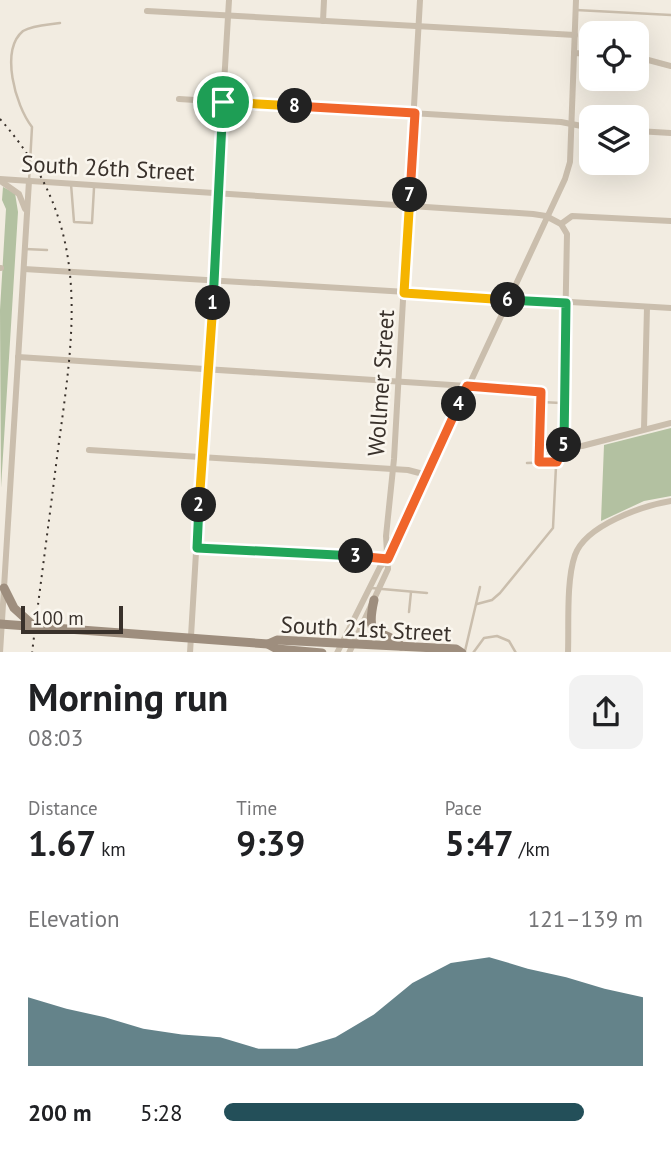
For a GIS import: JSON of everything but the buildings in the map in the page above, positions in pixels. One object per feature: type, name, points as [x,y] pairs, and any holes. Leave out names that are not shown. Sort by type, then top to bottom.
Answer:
[{"type":"main road","points":[[4,588],[14,608],[35,627]]},
{"type":"main road","points":[[374,600],[371,619],[373,629],[381,636],[395,639],[397,646],[384,652]]},
{"type":"main road","name":"South 21st Street","points":[[1,624],[268,644],[277,649],[312,652]]},
{"type":"main road","name":"South 21st Street","points":[[268,644],[277,640],[343,643],[351,648],[397,646],[456,649],[461,652]]},
{"type":"street","points":[[190,652],[229,0]]},
{"type":"street","points":[[323,21],[324,0]]},
{"type":"street","name":"Wollmer Street","points":[[388,559],[386,536],[399,381],[420,0]]},
{"type":"street","points":[[338,652],[388,559],[570,162],[576,0]]},
{"type":"street","points":[[147,12],[575,35]]},
{"type":"street","points":[[574,53],[579,53]]},
{"type":"street","points":[[649,60],[671,66]]},
{"type":"street","points":[[179,99],[561,122],[579,127]]},
{"type":"street","points":[[649,132],[671,133]]},
{"type":"street","points":[[0,180],[9,184],[19,194],[26,224]]},
{"type":"street","name":"South 26th Street","points":[[0,180],[219,192],[546,216],[561,224]]},
{"type":"street","points":[[0,652],[4,535],[29,181]]},
{"type":"street","points":[[671,221],[572,216],[561,224],[568,234],[562,437],[566,442],[582,446],[671,423]]},
{"type":"street","points":[[24,269],[671,308]]},
{"type":"street","points":[[644,429],[646,307]]},
{"type":"street","points":[[18,357],[467,386]]},
{"type":"street","points":[[89,450],[393,470],[427,475]]},
{"type":"street","points":[[568,652],[572,574],[579,549],[612,519],[638,508],[671,501]]},
{"type":"street","points":[[197,548],[388,559]]},
{"type":"street","points":[[351,648],[380,589],[388,569],[388,559]]},
{"type":"lane","points":[[576,10],[671,15]]},
{"type":"lane","points":[[29,181],[32,127],[19,110],[4,63],[12,40],[22,31],[60,23]]},
{"type":"lane","points":[[71,184],[75,222],[92,223],[94,185]]},
{"type":"lane","points":[[25,249],[47,250]]},
{"type":"lane","points":[[467,386],[541,392],[539,462]]},
{"type":"lane","points":[[541,402],[563,403]]},
{"type":"lane","points":[[477,604],[492,600],[500,593],[552,528],[557,462],[566,442]]},
{"type":"lane","points":[[527,463],[557,462]]},
{"type":"lane","points":[[463,652],[481,587]]},
{"type":"lane","points":[[370,588],[427,593]]},
{"type":"lane","points":[[409,612],[411,592]]},
{"type":"lane","points":[[474,652],[484,639],[497,636],[509,641],[515,652]]},
{"type":"green space","points":[[3,187],[15,193],[18,212],[1,488],[0,310],[6,209],[2,200]]},
{"type":"green space","points":[[671,428],[671,496],[644,501],[601,521],[604,445]]},
{"type":"railway","points":[[0,119],[30,159],[51,199],[64,239],[70,280],[69,365],[32,652]]},
{"type":"route","points":[[223,102],[415,113],[404,293],[566,303],[562,437],[566,442],[557,462],[539,462],[541,392],[467,386],[388,559],[197,548],[223,102]]}]
